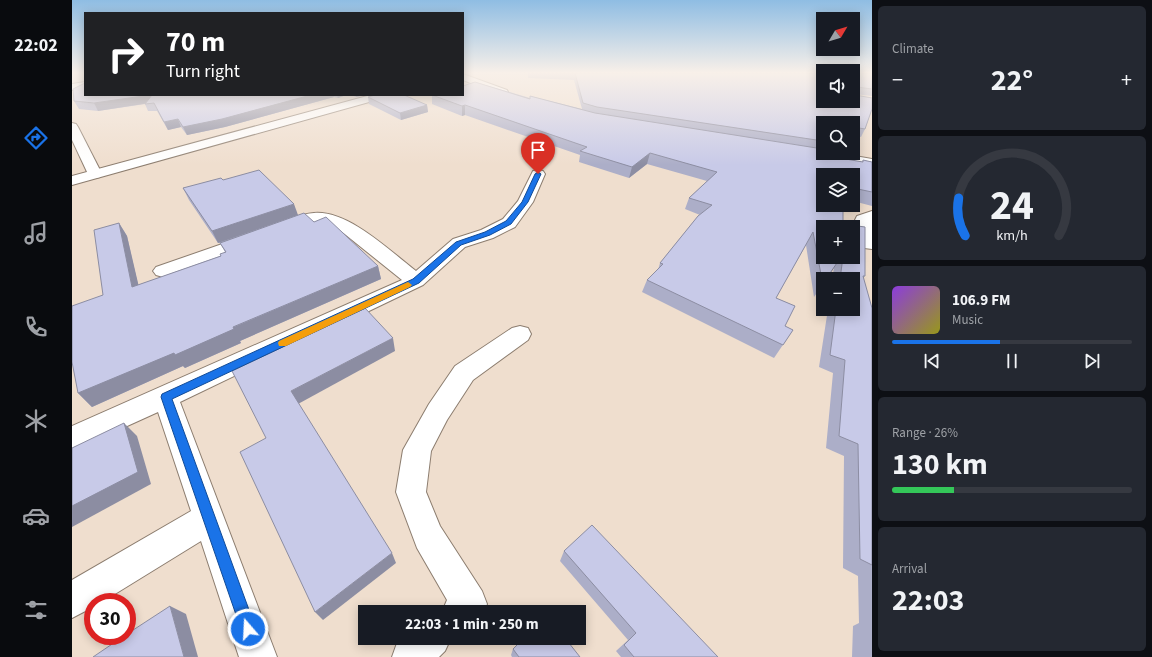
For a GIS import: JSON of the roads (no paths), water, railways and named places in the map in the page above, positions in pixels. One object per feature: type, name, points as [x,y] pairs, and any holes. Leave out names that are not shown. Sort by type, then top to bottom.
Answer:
[{"type":"street","points":[[72,181],[351,104]]},
{"type":"street","points":[[72,127],[95,174]]},
{"type":"street","points":[[794,150],[872,164]]},
{"type":"street","points":[[72,439],[416,281],[459,243],[488,234],[509,223],[525,202],[538,174]]},
{"type":"street","points":[[870,244],[863,220],[872,216]]},
{"type":"street","points":[[163,271],[311,217],[336,221],[347,227],[416,281]]},
{"type":"street","points":[[468,605],[469,604],[428,537],[411,492],[417,450],[438,412],[464,373],[500,346],[520,334]]},
{"type":"street","points":[[166,397],[258,657]]},
{"type":"street","points":[[72,600],[209,518]]},
{"type":"street","points":[[410,657],[424,645]]}]
